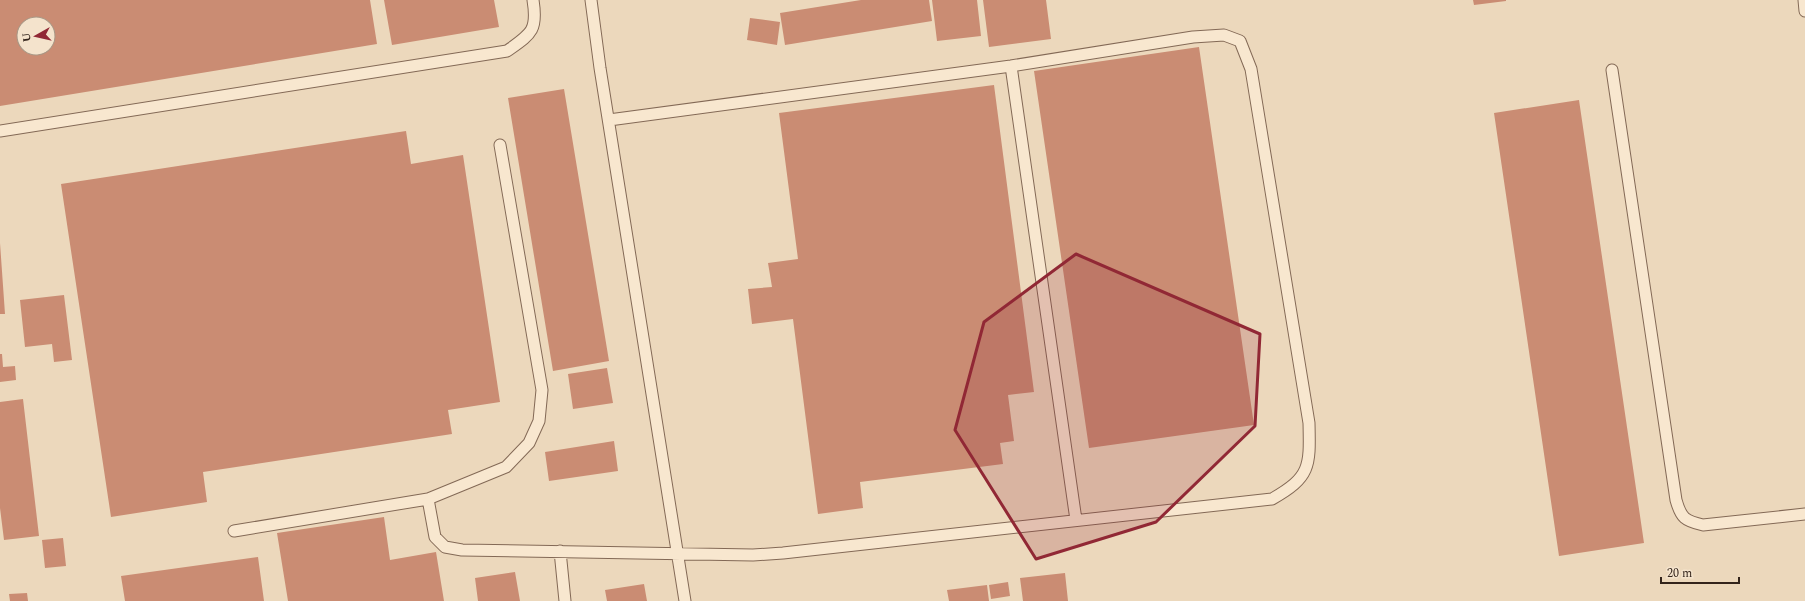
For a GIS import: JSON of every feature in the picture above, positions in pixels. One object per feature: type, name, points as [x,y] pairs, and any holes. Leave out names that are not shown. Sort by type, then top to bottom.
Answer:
[{"type":"lane","points":[[0,132],[507,51],[526,37],[535,26],[536,18],[533,0]]},
{"type":"lane","points":[[591,0],[685,601]]},
{"type":"lane","points":[[1804,0],[1805,11]]},
{"type":"lane","points":[[428,499],[434,537],[445,547],[462,550],[753,555],[783,553],[1272,499],[1290,489],[1304,475],[1310,457],[1309,424],[1251,69],[1240,41],[1224,35],[1193,38],[1011,66],[609,120]]},
{"type":"lane","points":[[1011,66],[1076,520]]},
{"type":"lane","points":[[1612,70],[1676,500],[1680,513],[1688,522],[1703,525],[1805,514]]},
{"type":"lane","points":[[234,531],[428,499],[506,467],[529,443],[539,421],[542,390],[500,145]]},
{"type":"lane","points":[[560,551],[565,601]]},
{"type":"highlighted area","points":[[1076,254],[1260,334],[1255,426],[1156,522],[1036,559],[955,430],[984,322]]},
{"type":"building","points":[[0,0],[370,0],[377,44],[0,106]]},
{"type":"building","points":[[384,0],[494,0],[499,27],[392,45]]},
{"type":"building","points":[[861,0],[929,0],[932,21],[785,45],[780,13]]},
{"type":"building","points":[[932,0],[977,0],[981,36],[937,41]]},
{"type":"building","points":[[983,0],[1046,0],[1051,39],[989,47]]},
{"type":"building","points":[[1473,0],[1506,0],[1506,1],[1474,5]]},
{"type":"building","points":[[750,18],[780,22],[777,45],[747,40]]},
{"type":"building","points":[[1199,47],[1254,425],[1089,448],[1034,71]]},
{"type":"building","points":[[994,85],[1034,392],[1008,395],[1014,441],[1000,443],[1003,464],[860,482],[863,508],[818,514],[793,319],[752,324],[748,289],[772,287],[768,263],[798,259],[779,113]]},
{"type":"building","points":[[564,89],[609,361],[553,371],[508,98]]},
{"type":"building","points":[[1579,100],[1644,543],[1559,556],[1494,113]]},
{"type":"building","points":[[406,131],[411,164],[463,155],[500,402],[448,410],[452,434],[203,472],[207,502],[111,517],[61,184]]},
{"type":"building","points":[[0,243],[5,314],[0,314]]},
{"type":"building","points":[[64,295],[72,360],[54,362],[52,344],[25,347],[20,300]]},
{"type":"building","points":[[0,354],[2,354],[3,367],[15,366],[16,380],[0,382]]},
{"type":"building","points":[[607,368],[613,403],[573,409],[568,374]]},
{"type":"building","points":[[23,399],[39,536],[4,540],[0,508],[0,402]]},
{"type":"building","points":[[614,441],[618,471],[549,481],[545,452]]},
{"type":"building","points":[[384,517],[390,560],[436,552],[444,601],[288,601],[277,533]]},
{"type":"building","points":[[63,538],[66,566],[45,568],[42,540]]},
{"type":"building","points":[[258,557],[264,601],[125,601],[121,576]]},
{"type":"building","points":[[515,572],[520,601],[478,601],[475,578]]},
{"type":"building","points":[[1065,573],[1068,601],[1023,601],[1020,578]]},
{"type":"building","points":[[1008,582],[1010,596],[991,599],[989,585]]},
{"type":"building","points":[[644,584],[647,601],[607,601],[605,590]]},
{"type":"building","points":[[987,585],[989,601],[949,601],[947,590]]},
{"type":"building","points":[[27,593],[28,601],[10,601],[9,594]]}]
